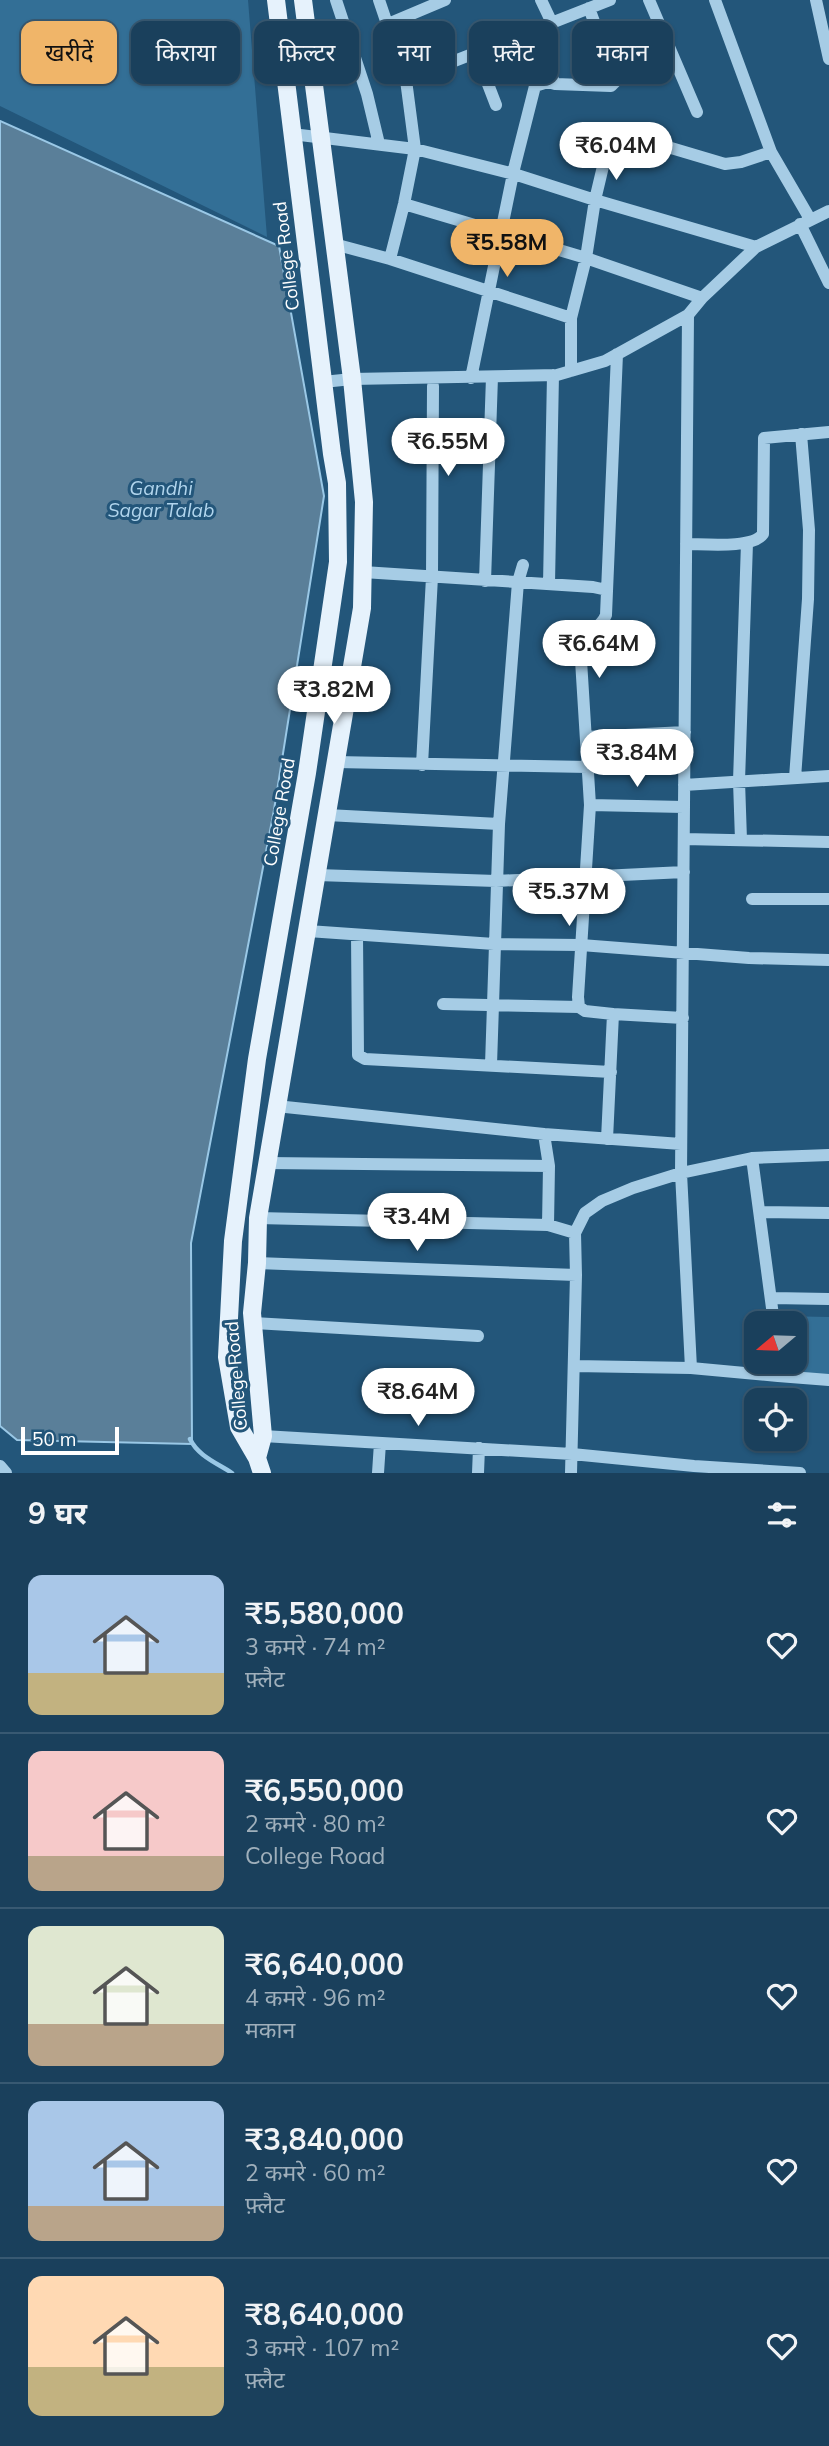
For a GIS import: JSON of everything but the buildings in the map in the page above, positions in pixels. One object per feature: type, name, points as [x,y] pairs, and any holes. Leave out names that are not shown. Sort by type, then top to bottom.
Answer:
[{"type":"main road","name":"College Road","points":[[259,1465],[239,1427],[227,1357],[233,1241],[257,1059],[307,773],[338,562],[337,483],[276,0]]},
{"type":"main road","name":"College Road","points":[[259,1465],[263,1436],[252,1323],[258,1218],[362,608],[364,502],[352,379],[303,0]]},
{"type":"street","points":[[336,0],[367,94],[379,144]]},
{"type":"street","points":[[379,0],[387,21]]},
{"type":"street","points":[[395,21],[445,0]]},
{"type":"street","points":[[541,0],[551,21]]},
{"type":"street","points":[[557,21],[610,0]]},
{"type":"street","points":[[649,0],[697,112]]},
{"type":"street","points":[[715,0],[771,152],[805,222],[829,283]]},
{"type":"street","points":[[816,0],[829,60]]},
{"type":"street","points":[[555,84],[611,86],[616,83],[589,8]]},
{"type":"street","points":[[390,259],[415,149],[407,84]]},
{"type":"street","points":[[488,84],[496,104]]},
{"type":"street","points":[[471,377],[500,232],[535,86],[542,84]]},
{"type":"street","points":[[292,134],[415,149],[514,174],[756,247]]},
{"type":"street","points":[[571,371],[572,318],[610,137],[624,134],[725,164],[741,163],[771,152]]},
{"type":"street","points":[[404,204],[586,258],[702,298]]},
{"type":"street","points":[[323,382],[352,379],[553,375],[605,361],[688,315],[702,298],[756,247],[829,211]]},
{"type":"street","points":[[334,244],[390,259],[572,318]]},
{"type":"street","points":[[688,315],[681,1173],[691,1368]]},
{"type":"street","points":[[579,1007],[590,805],[580,644],[582,639],[605,619],[617,354]]},
{"type":"street","points":[[549,584],[553,375]]},
{"type":"street","points":[[485,581],[492,377]]},
{"type":"street","points":[[422,765],[432,577],[433,386]]},
{"type":"street","points":[[686,544],[747,543],[760,539],[763,534],[764,438],[829,432]]},
{"type":"street","points":[[795,778],[808,599],[808,530],[802,434]]},
{"type":"street","points":[[741,840],[739,781],[747,543]]},
{"type":"street","points":[[491,1065],[499,824],[517,582],[523,565]]},
{"type":"street","points":[[363,572],[607,590]]},
{"type":"street","points":[[586,737],[685,732]]},
{"type":"street","points":[[336,762],[588,767]]},
{"type":"street","points":[[684,785],[829,776]]},
{"type":"street","points":[[590,805],[684,807]]},
{"type":"street","points":[[327,815],[499,824]]},
{"type":"street","points":[[684,839],[829,842]]},
{"type":"street","points":[[317,875],[496,881],[684,872]]},
{"type":"street","points":[[752,899],[829,899]]},
{"type":"street","points":[[308,931],[494,944],[581,945],[749,958],[829,960]]},
{"type":"street","points":[[357,935],[358,1055],[365,1059],[611,1072]]},
{"type":"street","points":[[443,1004],[579,1007],[585,1011],[613,1014],[682,1018]]},
{"type":"street","points":[[607,1139],[613,1014]]},
{"type":"street","points":[[276,1106],[544,1134],[681,1144]]},
{"type":"street","points":[[544,1134],[548,1166],[548,1225]]},
{"type":"street","points":[[571,1473],[575,1233],[584,1213],[602,1201],[633,1188],[681,1173],[752,1157],[829,1155]]},
{"type":"street","points":[[752,1157],[773,1311]]},
{"type":"street","points":[[266,1163],[548,1166]]},
{"type":"street","points":[[760,1212],[829,1213]]},
{"type":"street","points":[[258,1218],[548,1225],[575,1233]]},
{"type":"street","points":[[257,1263],[576,1275]]},
{"type":"street","points":[[772,1298],[829,1299]]},
{"type":"street","points":[[252,1323],[478,1336]]},
{"type":"street","points":[[574,1366],[691,1368],[829,1380]]},
{"type":"street","points":[[263,1436],[572,1454],[693,1469],[800,1473]]},
{"type":"street","points":[[378,1473],[380,1443]]},
{"type":"street","points":[[478,1473],[479,1448]]},
{"type":"street","points":[[0,1466],[6,1473]]},
{"type":"shaded area","points":[[0,0],[248,0],[267,237],[0,106]]},
{"type":"shaded area","points":[[807,1317],[829,1317],[829,1378],[785,1376],[807,1374]]},
{"type":"water","name":"Gandhi Sagar Talab","points":[[0,121],[279,246],[324,496],[274,810],[191,1243],[192,1444],[17,1440],[0,1426]]},
{"type":"waterway","points":[[190,1439],[203,1455],[232,1473]]}]
